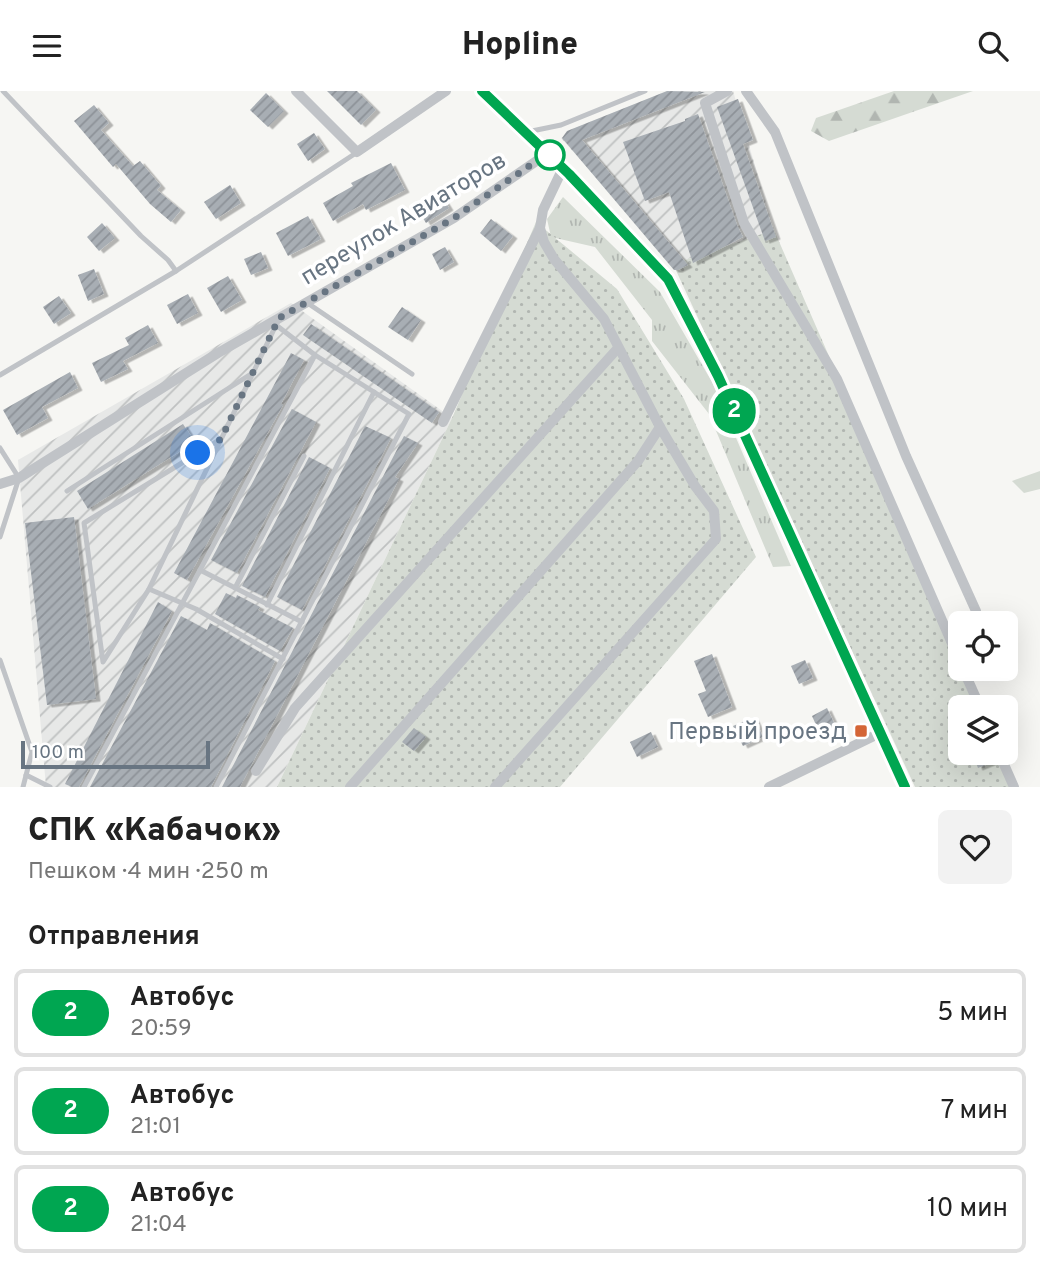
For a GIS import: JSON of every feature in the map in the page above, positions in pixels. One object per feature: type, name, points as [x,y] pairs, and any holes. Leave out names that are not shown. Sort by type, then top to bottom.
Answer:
[{"type":"street","points":[[296,91],[357,152],[446,91]]},
{"type":"street","points":[[482,91],[563,168],[668,279],[718,376],[905,787]]},
{"type":"street","points":[[727,91],[705,103],[744,223],[837,379],[948,634]]},
{"type":"street","points":[[746,91],[775,132],[906,456],[976,611]]},
{"type":"street","name":"переулок Авиаторов","points":[[0,484],[19,478],[166,385],[454,218],[548,153]]},
{"type":"street","points":[[443,422],[540,228],[543,209],[563,168]]},
{"type":"street","points":[[495,787],[716,539],[714,512],[660,427],[604,319],[554,259],[544,242],[540,228]]},
{"type":"street","points":[[256,771],[295,708],[618,348]]},
{"type":"street","points":[[350,787],[638,461],[660,427]]},
{"type":"street","points":[[769,787],[880,733]]},
{"type":"street","points":[[1004,765],[1014,787]]},
{"type":"lane","points":[[4,91],[176,271]]},
{"type":"lane","points":[[527,132],[561,125],[645,91]]},
{"type":"lane","points":[[0,375],[176,271],[357,152]]},
{"type":"lane","points":[[306,302],[412,374]]},
{"type":"lane","points":[[216,787],[409,414],[315,355],[277,321],[253,373],[149,589],[103,662],[85,523],[221,439]]},
{"type":"lane","points":[[84,787],[315,355]]},
{"type":"lane","points":[[67,491],[253,373]]},
{"type":"lane","points":[[267,605],[374,392]]},
{"type":"lane","points":[[0,448],[19,478],[0,537]]},
{"type":"lane","points":[[235,588],[304,456]]},
{"type":"lane","points":[[200,571],[302,622]]},
{"type":"lane","points":[[149,589],[182,603],[283,659]]},
{"type":"lane","points":[[0,660],[32,752],[23,787]]},
{"type":"lane","points":[[26,775],[50,787]]},
{"type":"shaded area","points":[[672,91],[733,91],[774,230],[673,264],[561,138]]},
{"type":"shaded area","points":[[291,303],[452,418],[277,787],[46,787],[18,460]]},
{"type":"green space","points":[[894,91],[973,91],[829,141],[811,131],[816,118]]},
{"type":"green space","points":[[563,197],[660,292],[712,382],[791,566],[773,567],[709,414],[652,341],[652,320],[595,247],[551,237],[547,219]]},
{"type":"green space","points":[[536,222],[617,289],[684,399],[756,557],[560,787],[277,787],[452,418]]},
{"type":"green space","points":[[774,230],[948,629],[948,681],[971,681],[977,695],[948,695],[948,765],[1007,765],[1017,787],[915,787],[673,264]]},
{"type":"green space","points":[[1040,471],[1040,489],[1024,493],[1012,481]]},
{"type":"building","points":[[327,91],[357,91],[376,110],[361,125]]},
{"type":"building","points":[[667,91],[705,92],[582,140],[688,265],[678,270],[674,270],[562,138],[567,131]]},
{"type":"building","points":[[266,93],[284,111],[268,127],[250,110]]},
{"type":"building","points":[[738,99],[753,140],[743,144],[776,237],[765,241],[717,107]]},
{"type":"building","points":[[94,105],[109,123],[101,130],[133,166],[140,161],[161,186],[157,190],[181,210],[171,222],[150,204],[116,164],[113,167],[74,121]]},
{"type":"building","points":[[698,114],[743,237],[693,263],[669,192],[645,201],[623,142]]},
{"type":"building","points":[[314,133],[325,149],[308,161],[297,144]]},
{"type":"building","points":[[391,163],[405,190],[366,210],[363,204],[333,221],[323,203],[353,186],[351,183]]},
{"type":"building","points":[[230,185],[241,203],[216,219],[204,202]]},
{"type":"building","points":[[438,190],[449,208],[426,223],[415,205]]},
{"type":"building","points":[[308,216],[321,239],[288,256],[276,233]]},
{"type":"building","points":[[491,219],[513,236],[501,251],[480,233]]},
{"type":"building","points":[[102,223],[115,238],[99,251],[87,237]]},
{"type":"building","points":[[445,247],[454,262],[440,270],[432,254]]},
{"type":"building","points":[[261,252],[268,268],[251,275],[244,259]]},
{"type":"building","points":[[94,269],[104,294],[88,301],[78,275]]},
{"type":"building","points":[[228,276],[242,300],[221,312],[207,288]]},
{"type":"building","points":[[188,294],[198,313],[177,324],[167,305]]},
{"type":"building","points":[[59,296],[71,313],[54,324],[43,307]]},
{"type":"building","points":[[402,307],[421,320],[408,340],[388,327]]},
{"type":"building","points":[[311,324],[439,412],[432,423],[303,335]]},
{"type":"building","points":[[148,325],[158,343],[123,361],[128,369],[101,382],[92,363],[129,345],[125,338]]},
{"type":"building","points":[[291,353],[304,360],[281,404],[283,405],[187,580],[174,573]]},
{"type":"building","points":[[70,372],[78,388],[42,407],[48,418],[17,435],[3,410]]},
{"type":"building","points":[[292,409],[316,422],[237,573],[211,560]]},
{"type":"building","points":[[183,424],[195,442],[88,509],[77,491]]},
{"type":"building","points":[[365,426],[391,438],[302,610],[277,597]]},
{"type":"building","points":[[404,436],[418,443],[395,477],[399,479],[240,787],[222,787]]},
{"type":"building","points":[[309,457],[330,468],[265,597],[242,586]]},
{"type":"building","points":[[74,517],[96,699],[47,705],[25,523]]},
{"type":"building","points":[[226,593],[236,598],[237,595],[260,607],[258,610],[293,628],[280,651],[215,614]]},
{"type":"building","points":[[158,602],[172,611],[79,787],[65,784]]},
{"type":"building","points":[[181,616],[207,630],[210,623],[275,661],[211,787],[90,787]]},
{"type":"building","points":[[712,654],[732,707],[708,717],[698,694],[706,691],[694,661]]},
{"type":"building","points":[[805,660],[813,678],[799,684],[791,666]]},
{"type":"building","points":[[827,708],[837,729],[821,736],[812,716]]},
{"type":"building","points":[[754,717],[763,737],[743,746],[733,726]]},
{"type":"building","points":[[414,728],[426,737],[414,751],[402,742]]},
{"type":"building","points":[[651,732],[658,747],[637,757],[630,742]]},
{"type":"bus line","name":"2","points":[[482,91],[569,174],[668,279],[718,376],[905,787]]},
{"type":"place","name":"Первый проезд","points":[[861,731]]},
{"type":"route","points":[[198,453],[221,439],[279,318],[454,218],[548,153],[550,155]]}]
